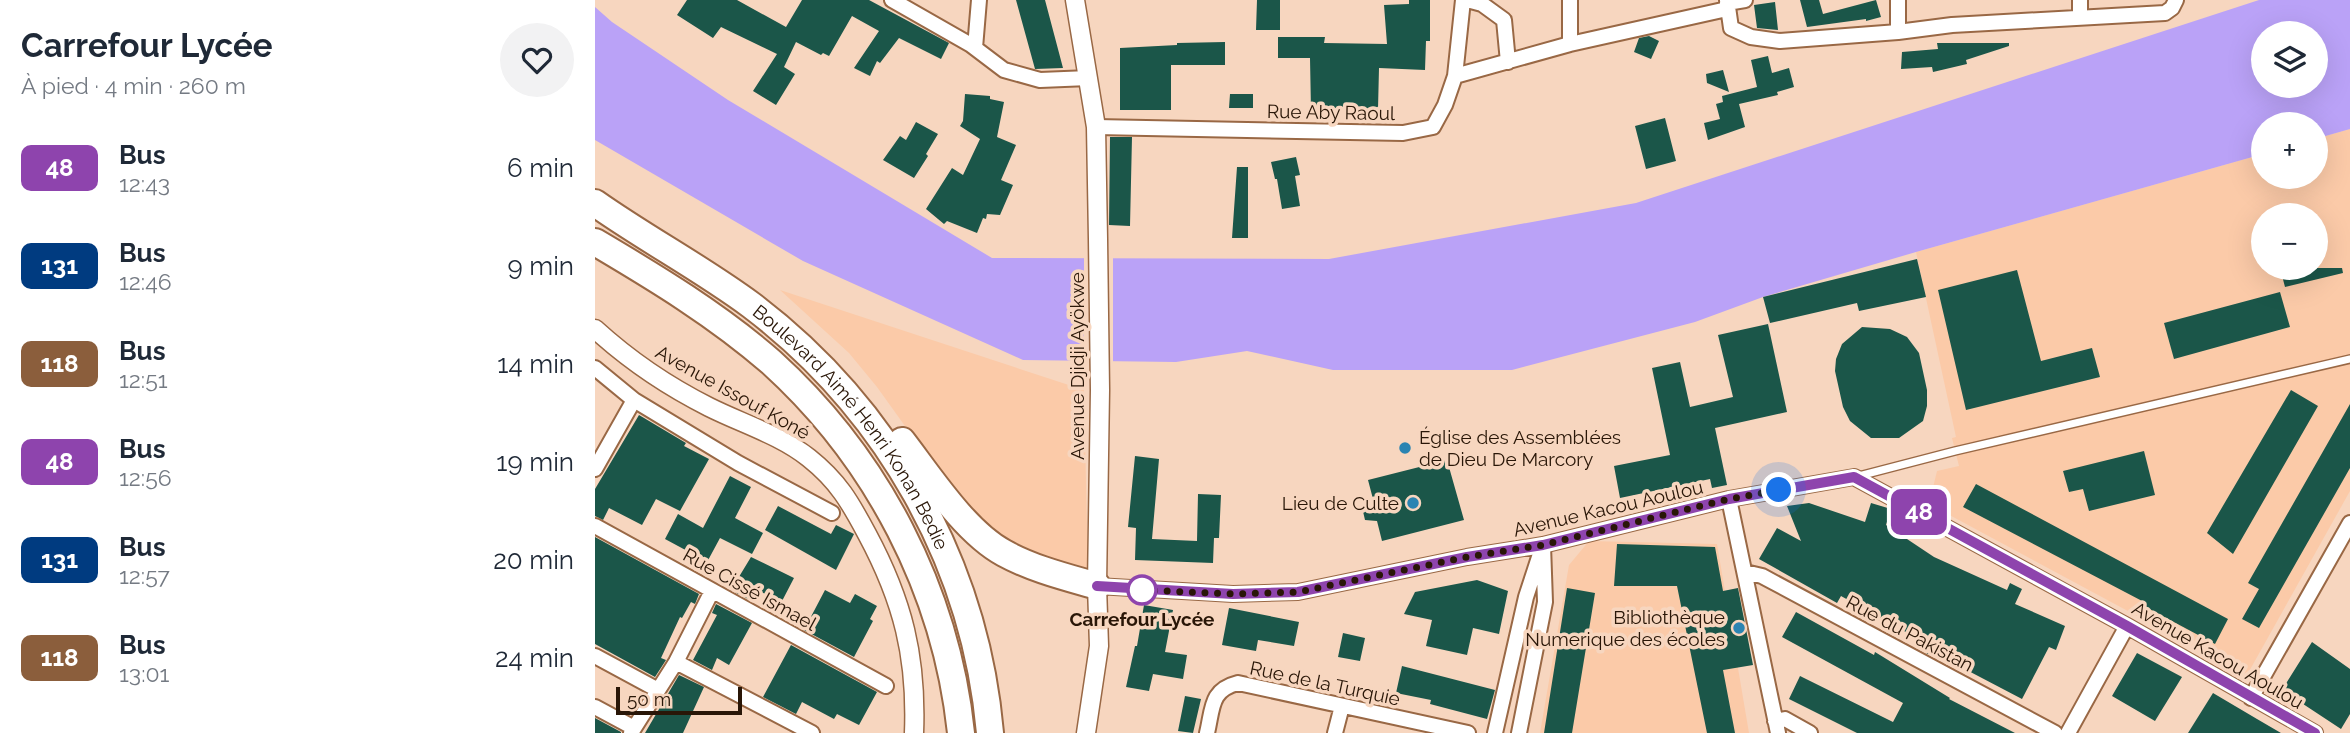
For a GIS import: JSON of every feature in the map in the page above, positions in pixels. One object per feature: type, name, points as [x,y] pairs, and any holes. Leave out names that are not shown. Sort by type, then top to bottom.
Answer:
[{"type":"highway","name":"Boulevard Aimé Henri Konan Bedie","points":[[595,203],[751,305],[827,373],[883,439],[910,483],[949,564],[973,632],[985,685],[990,733]]},
{"type":"highway","name":"Boulevard Aimé Henri Konan Bedie","points":[[595,242],[672,288],[760,354],[804,394],[857,457],[908,542],[929,594],[945,639],[961,733]]},
{"type":"highway","points":[[857,407],[887,421],[946,500],[979,534],[1002,552],[1041,569],[1097,586]]},
{"type":"street","points":[[892,0],[975,48],[1004,70],[1040,80],[1089,78]]},
{"type":"street","points":[[975,48],[979,0]]},
{"type":"street","name":"Avenue Djidji Ayökwe","points":[[1075,0],[1096,127],[1098,239],[1099,646],[1086,733]]},
{"type":"street","points":[[1465,0],[1482,4],[1504,20],[1509,62]]},
{"type":"street","name":"Rue Aby Raoul","points":[[1096,127],[1403,133],[1433,127],[1445,105],[1455,76],[1465,0]]},
{"type":"street","points":[[1570,0],[1570,44]]},
{"type":"street","points":[[1455,76],[1745,0]]},
{"type":"street","points":[[1898,0],[1898,32]]},
{"type":"street","points":[[2080,0],[2080,17]]},
{"type":"street","points":[[1727,4],[1731,28],[1751,37],[1780,41],[1952,25],[2165,13],[2172,8],[2176,0]]},
{"type":"street","name":"Avenue Issouf Koné","points":[[595,329],[663,381],[709,407],[764,431],[808,458],[845,494],[887,570],[906,625],[916,694],[914,733]]},
{"type":"street","points":[[595,368],[634,400],[738,463],[832,513]]},
{"type":"street","points":[[595,468],[634,400]]},
{"type":"street","name":"Avenue Kacou Aoulou","points":[[1097,586],[1233,594],[1298,592],[1467,557],[1543,545],[1729,499],[1854,477],[2127,626],[2315,733]]},
{"type":"street","points":[[1729,499],[1777,727]]},
{"type":"street","points":[[2251,698],[2345,544],[2350,523]]},
{"type":"street","name":"Rue Cissé Ismael","points":[[595,526],[886,686]]},
{"type":"street","points":[[1495,733],[1525,597],[1543,545]]},
{"type":"street","points":[[1519,733],[1545,602],[1543,545]]},
{"type":"street","name":"Rue du Pakistan","points":[[1745,572],[1762,576],[2055,733]]},
{"type":"street","points":[[595,707],[632,731],[675,662],[712,591]]},
{"type":"street","points":[[2068,733],[2127,626]]},
{"type":"street","points":[[595,656],[658,690]]},
{"type":"street","points":[[675,662],[812,733]]},
{"type":"street","name":"Rue de la Turquie","points":[[1207,733],[1216,694],[1227,686],[1238,683],[1460,732]]},
{"type":"street","points":[[1335,733],[1342,706]]},
{"type":"street","points":[[1777,727],[1785,719],[1810,733]]},
{"type":"lane","points":[[1854,477],[2350,359]]},
{"type":"shaded area","points":[[2259,0],[2350,0],[2350,129],[2328,135],[2328,112],[2251,112],[2251,157],[1763,297],[1695,322],[1512,370],[1333,370],[1247,351],[1176,362],[1023,360],[803,261],[595,140],[595,7],[612,22],[728,100],[992,258],[1329,259],[1636,203]]},
{"type":"shaded area","points":[[2350,129],[2350,491],[2247,675],[1929,504],[1937,471],[1959,466],[1952,438],[1956,437],[1916,252],[2251,157],[2251,189],[2328,189],[2328,135]]},
{"type":"shaded area","points":[[780,290],[1084,390],[1088,577],[1044,562],[986,528],[930,461],[849,353]]},
{"type":"shaded area","points":[[1589,541],[1717,544],[1749,733],[1540,733],[1569,565]]},
{"type":"pier","points":[[1084,255],[1113,255],[1113,365],[1084,365]]},
{"type":"building","points":[[687,0],[737,0],[786,27],[802,0],[869,0],[949,43],[941,59],[899,38],[880,63],[877,61],[870,76],[854,68],[879,31],[852,16],[829,56],[823,53],[821,55],[796,42],[784,67],[795,74],[776,105],[753,91],[777,54],[721,27],[713,38],[677,15]]},
{"type":"building","points":[[1016,0],[1045,0],[1063,68],[1035,69]]},
{"type":"building","points":[[1257,0],[1280,0],[1280,30],[1256,30]]},
{"type":"building","points":[[1409,0],[1430,0],[1430,41],[1426,41],[1425,70],[1379,68],[1378,109],[1330,108],[1311,111],[1310,58],[1278,58],[1278,37],[1325,37],[1324,43],[1387,44],[1384,5],[1409,4]]},
{"type":"building","points":[[1800,0],[1819,0],[1823,14],[1876,0],[1881,17],[1807,27]]},
{"type":"building","points":[[1775,2],[1778,30],[1757,28],[1754,5]]},
{"type":"building","points":[[1649,36],[1659,41],[1651,59],[1634,52],[1639,38]]},
{"type":"building","points":[[1225,42],[1225,65],[1171,65],[1171,110],[1120,110],[1120,48]]},
{"type":"building","points":[[1937,43],[2009,43],[2009,46],[1966,60],[1967,64],[1933,72],[1932,67],[1901,69],[1902,52],[1938,49]]},
{"type":"building","points":[[1768,56],[1772,73],[1789,68],[1794,87],[1777,92],[1778,95],[1739,104],[1745,127],[1708,140],[1704,123],[1720,119],[1716,104],[1723,102],[1722,96],[1757,87],[1751,60]]},
{"type":"building","points":[[1723,70],[1729,92],[1707,83],[1706,74]]},
{"type":"building","points":[[965,94],[990,96],[990,99],[1004,102],[997,137],[1016,145],[1001,180],[1013,185],[1000,215],[987,214],[977,233],[947,221],[944,224],[926,209],[952,168],[963,175],[980,139],[960,126],[963,121]]},
{"type":"building","points":[[1230,94],[1253,94],[1253,108],[1229,108]]},
{"type":"building","points":[[1665,118],[1676,161],[1646,169],[1635,126]]},
{"type":"building","points":[[916,122],[938,134],[914,178],[883,160],[900,136],[906,140]]},
{"type":"building","points":[[1110,137],[1132,137],[1130,226],[1109,225]]},
{"type":"building","points":[[1296,157],[1300,175],[1295,176],[1300,206],[1282,209],[1271,162]]},
{"type":"building","points":[[1237,167],[1248,167],[1248,238],[1232,238]]},
{"type":"building","points":[[1917,259],[1926,297],[1859,311],[1857,303],[1770,323],[1763,297]]},
{"type":"building","points":[[2328,268],[2342,268],[2343,273],[2328,277]]},
{"type":"building","points":[[2017,270],[2041,361],[2092,348],[2100,377],[1966,410],[1938,290]]},
{"type":"building","points":[[2283,280],[2314,280],[2285,287]]},
{"type":"building","points":[[2280,292],[2290,327],[2174,359],[2164,323]]},
{"type":"building","points":[[1768,324],[1787,412],[1715,428],[1727,485],[1712,488],[1710,479],[1620,498],[1614,466],[1670,455],[1652,368],[1680,362],[1690,407],[1733,397],[1718,335]]},
{"type":"building","points":[[1862,327],[1890,329],[1907,337],[1919,353],[1927,390],[1927,406],[1923,421],[1899,438],[1871,438],[1850,421],[1843,407],[1835,371],[1836,359],[1842,344]]},
{"type":"building","points":[[2291,390],[2318,406],[2233,554],[2207,533]]},
{"type":"building","points":[[2350,404],[2350,468],[2259,628],[2242,619],[2259,589],[2248,583]]},
{"type":"building","points":[[639,415],[686,443],[684,446],[709,459],[680,511],[656,499],[642,525],[609,508],[603,520],[595,516],[595,489]]},
{"type":"building","points":[[2144,451],[2155,495],[2089,511],[2083,489],[2069,492],[2063,471]]},
{"type":"building","points":[[1135,456],[1159,459],[1152,539],[1197,541],[1198,494],[1221,495],[1219,538],[1214,538],[1213,563],[1135,560],[1136,528],[1128,527]]},
{"type":"building","name":"Lieu de Culte","points":[[1447,460],[1464,520],[1382,541],[1377,521],[1365,520],[1362,507],[1373,499],[1368,480]]},
{"type":"building","points":[[730,476],[751,487],[735,518],[763,533],[752,554],[720,538],[706,564],[665,539],[678,514],[703,528]]},
{"type":"building","points":[[1976,484],[2228,619],[2215,644],[2142,605],[2144,602],[1963,507]]},
{"type":"building","points":[[1809,503],[1865,522],[1871,503],[1891,509],[1886,525],[1934,557],[2007,590],[2010,583],[2022,589],[2015,604],[2065,626],[2056,650],[2049,647],[2022,699],[1959,666],[1926,653],[1929,645],[1841,596],[1837,603],[1759,559],[1777,528],[1801,541],[1787,506]]},
{"type":"building","points":[[778,506],[831,534],[836,525],[854,534],[836,570],[765,530]]},
{"type":"building","points":[[595,537],[699,594],[695,604],[691,602],[682,618],[680,617],[661,658],[666,660],[655,677],[595,644]]},
{"type":"building","points":[[1617,544],[1715,547],[1723,591],[1738,588],[1753,665],[1723,670],[1735,733],[1707,733],[1677,586],[1614,586]]},
{"type":"building","points":[[751,557],[794,578],[781,603],[756,589],[750,600],[731,590]]},
{"type":"building","points":[[1477,580],[1508,591],[1499,634],[1473,628],[1467,655],[1426,646],[1432,620],[1404,614],[1415,592]]},
{"type":"building","points":[[1567,588],[1595,593],[1572,733],[1544,733]]},
{"type":"building","points":[[825,590],[850,603],[855,594],[877,606],[870,619],[873,621],[854,657],[804,630]]},
{"type":"building","points":[[716,604],[752,623],[729,665],[717,658],[712,670],[693,660],[717,615],[712,613]]},
{"type":"building","points":[[1144,605],[1173,610],[1165,652],[1187,655],[1183,679],[1153,674],[1149,691],[1126,687]]},
{"type":"building","points":[[1229,608],[1299,622],[1294,646],[1258,640],[1256,651],[1222,645]]},
{"type":"building","points":[[1796,612],[1874,655],[1875,652],[1949,699],[2015,733],[1857,733],[1789,699],[1800,676],[1893,722],[1903,703],[1782,637]]},
{"type":"building","points":[[1343,633],[1365,638],[1360,661],[1338,657]]},
{"type":"building","points":[[2312,642],[2350,669],[2350,714],[2341,729],[2282,690]]},
{"type":"building","points":[[791,645],[877,692],[859,725],[837,714],[834,719],[802,702],[796,714],[763,697]]},
{"type":"building","points":[[2137,653],[2182,677],[2155,721],[2112,696]]},
{"type":"building","points":[[1402,666],[1495,690],[1487,719],[1430,704],[1431,700],[1396,693]]},
{"type":"building","points":[[679,675],[704,687],[683,733],[645,733]]},
{"type":"building","points":[[2213,693],[2257,719],[2281,733],[2188,733]]},
{"type":"building","points":[[1185,696],[1201,699],[1193,733],[1178,731]]},
{"type":"building","points":[[595,718],[621,732],[621,733],[595,733]]},
{"type":"bus line","name":"48","points":[[1097,586],[1233,594],[1298,592],[1467,557],[1543,545],[1729,499],[1854,477],[2127,626],[2315,733]]},
{"type":"place","name":"Église des Assemblées de Dieu De Marcory","points":[[1405,448]]},
{"type":"place","name":"Lieu de Culte","points":[[1413,503]]},
{"type":"place","name":"Carrefour Lycée","points":[[1142,590]]},
{"type":"place","name":"Bibliothèque Numerique des écoles","points":[[1739,628]]},
{"type":"route","points":[[1142,590],[1233,594],[1298,592],[1467,557],[1543,545],[1729,499],[1779,490]]}]
